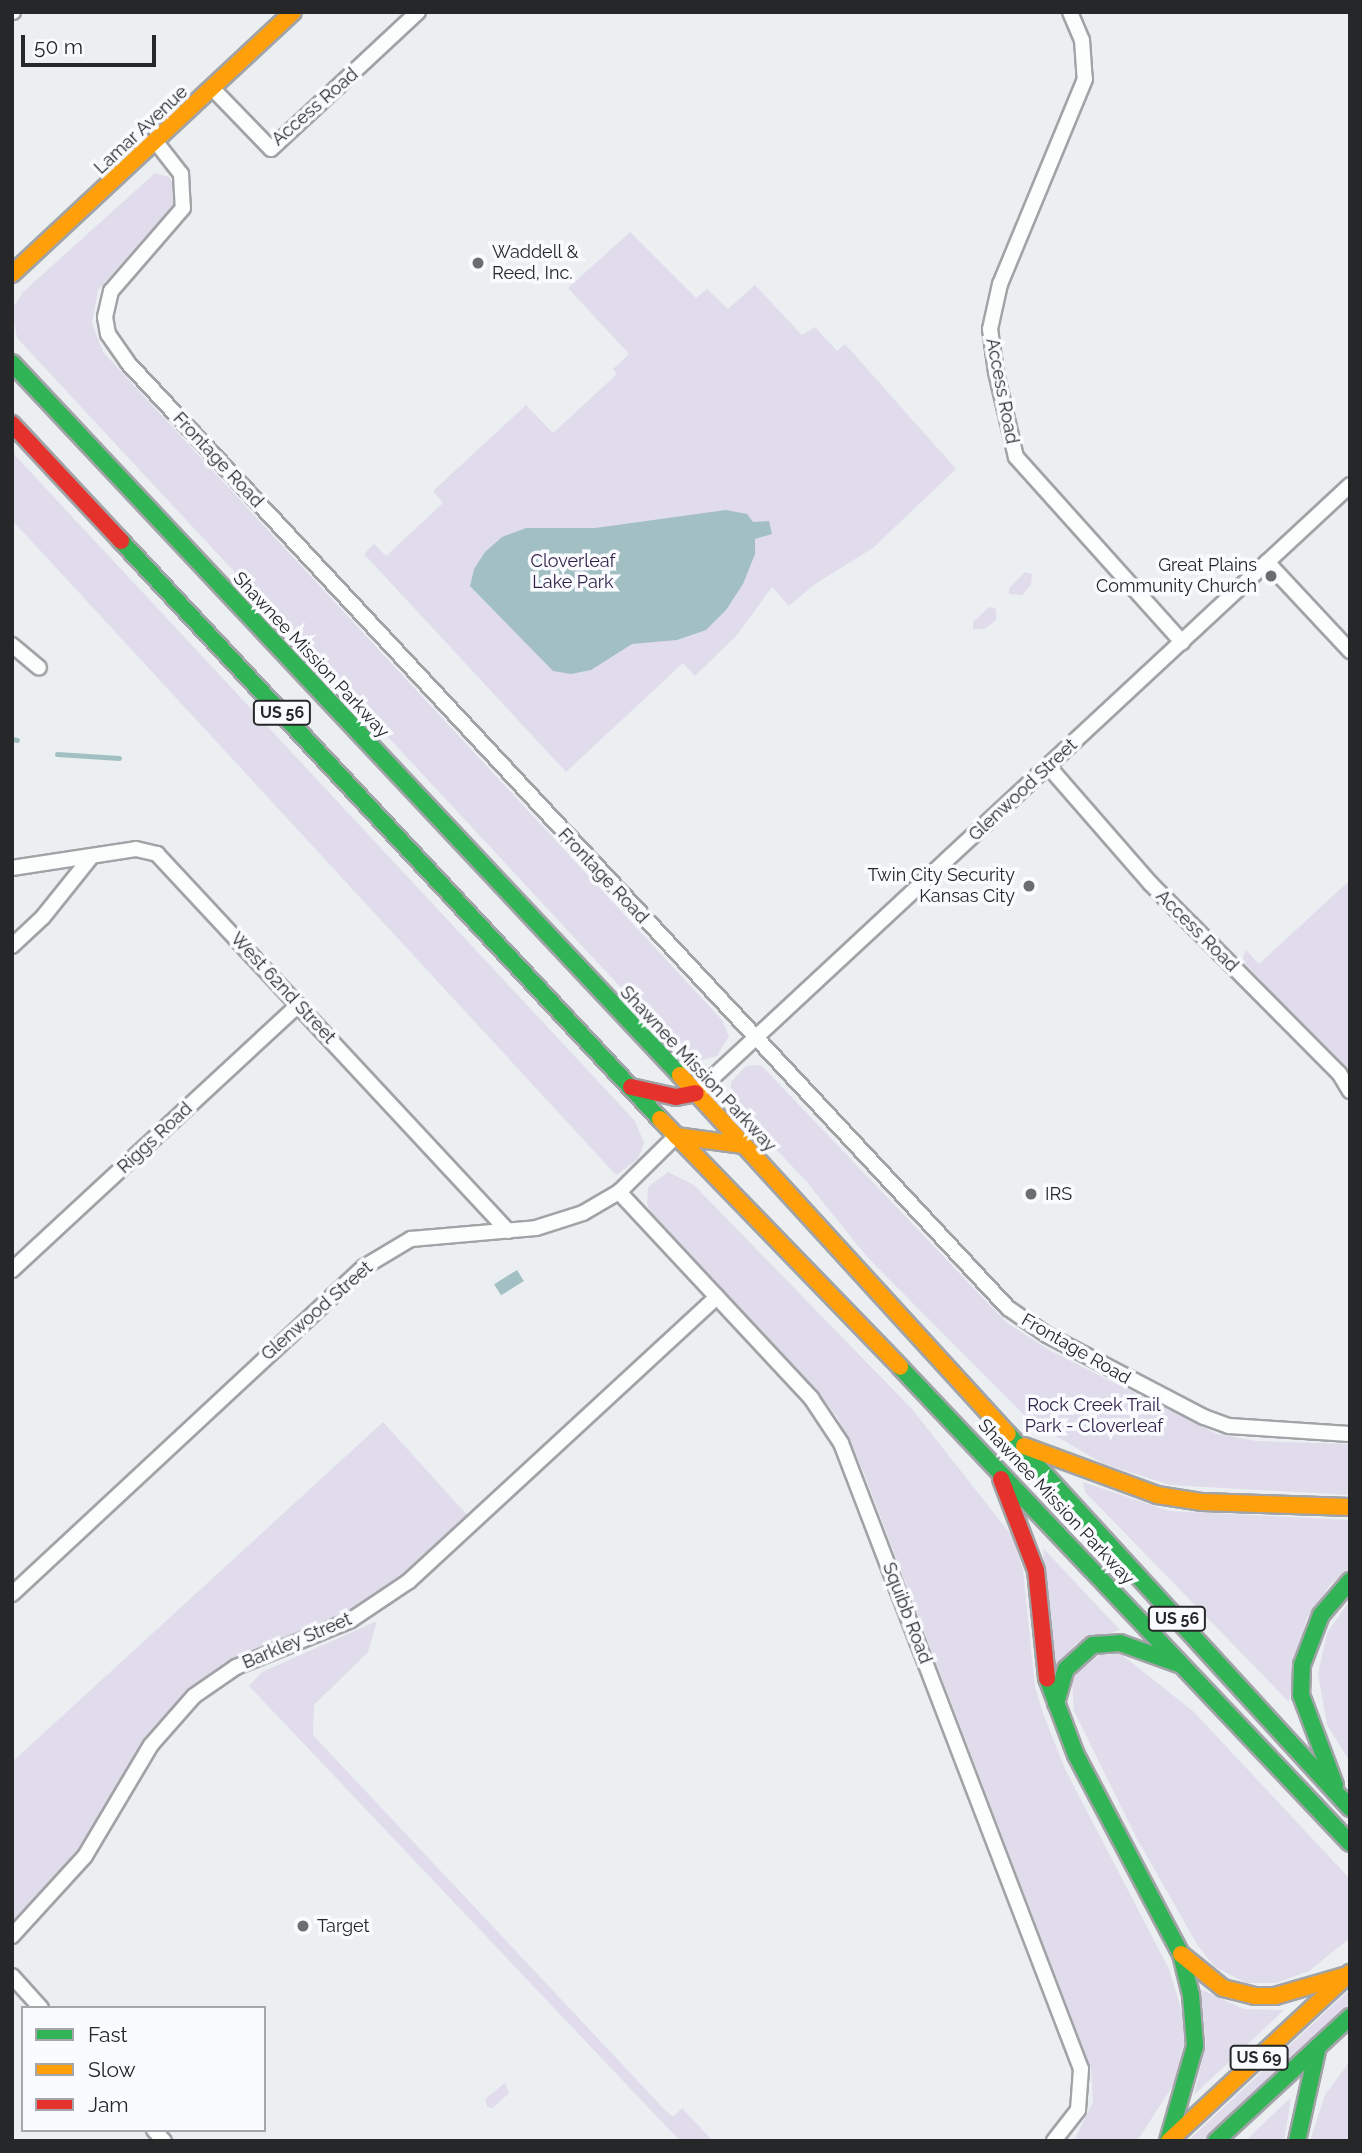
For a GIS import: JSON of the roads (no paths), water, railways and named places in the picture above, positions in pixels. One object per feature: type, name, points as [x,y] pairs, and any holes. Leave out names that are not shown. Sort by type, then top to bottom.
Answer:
[{"type":"main road","name":"Lamar Avenue","points":[[12,274],[214,90],[293,12]]},
{"type":"main road","name":"Shawnee Mission Parkway","points":[[12,363],[743,1145],[1344,1802]]},
{"type":"main road","name":"Shawnee Mission Parkway","points":[[12,424],[676,1136],[994,1464],[1350,1843]]},
{"type":"main road","points":[[631,1087],[676,1097],[695,1094]]},
{"type":"main road","points":[[676,1136],[743,1145]]},
{"type":"main road","points":[[1015,1442],[1157,1495],[1202,1502],[1350,1507]]},
{"type":"main road","points":[[994,1464],[1036,1570],[1042,1658],[1056,1703],[1076,1755],[1181,1954],[1195,2022],[1195,2046],[1169,2141]]},
{"type":"main road","points":[[1344,1802],[1301,1695],[1302,1665],[1321,1615],[1350,1581]]},
{"type":"main road","points":[[1056,1703],[1066,1669],[1093,1645],[1120,1643],[1185,1667]]},
{"type":"main road","points":[[1181,1954],[1223,1988],[1255,1996],[1275,1996],[1349,1974]]},
{"type":"main road","name":"US 69","points":[[1169,2141],[1349,1974]]},
{"type":"main road","points":[[1216,2141],[1350,2017]]},
{"type":"main road","points":[[1297,2141],[1318,2046]]},
{"type":"street","name":"Access Road","points":[[214,90],[271,149],[418,12]]},
{"type":"street","name":"Access Road","points":[[1070,12],[1082,40],[1085,79],[1000,284],[989,329],[996,372],[1016,457],[1182,642]]},
{"type":"street","name":"Frontage Road","points":[[156,142],[181,174],[183,208],[111,291],[105,317],[117,350],[753,1038],[1007,1308],[1047,1335],[1151,1392],[1229,1426],[1350,1433]]},
{"type":"street","name":"Glenwood Street","points":[[695,1094],[1350,485]]},
{"type":"street","points":[[1267,562],[1350,651]]},
{"type":"street","points":[[12,645],[39,668]]},
{"type":"street","name":"Access Road","points":[[1048,766],[1150,883],[1339,1073],[1350,1091]]},
{"type":"street","name":"West 62nd Street","points":[[12,868],[136,849],[157,854],[508,1231]]},
{"type":"street","points":[[12,946],[43,917],[91,857]]},
{"type":"street","name":"Riggs Road","points":[[12,1270],[298,1005]]},
{"type":"street","name":"Glenwood Street","points":[[12,1594],[364,1267],[411,1239],[549,1225],[591,1209],[619,1192],[676,1136]]},
{"type":"street","points":[[619,1192],[717,1297]]},
{"type":"street","name":"Barkley Street","points":[[12,1936],[85,1856],[151,1745],[194,1696],[236,1667],[351,1620],[409,1581],[717,1297]]},
{"type":"street","name":"Squibb Road","points":[[717,1297],[811,1398],[837,1434],[1082,2076],[1078,2110],[1054,2141]]},
{"type":"street","points":[[12,1976],[39,2006]]},
{"type":"water","points":[[726,510],[747,514],[753,522],[769,521],[772,534],[755,539],[755,554],[743,584],[726,610],[706,630],[677,640],[632,644],[591,670],[571,674],[553,671],[470,586],[474,569],[485,552],[502,537],[526,528],[595,528]]},
{"type":"water","points":[[517,1270],[524,1281],[501,1295],[494,1284]]},
{"type":"waterway","points":[[12,739],[17,740]]},
{"type":"waterway","points":[[57,754],[119,758]]},
{"type":"place","name":"Waddell & Reed, Inc.","points":[[478,263]]},
{"type":"place","name":"Great Plains Community Church","points":[[1271,576]]},
{"type":"place","name":"Twin City Security Kansas City","points":[[1029,886]]},
{"type":"place","name":"IRS","points":[[1031,1194]]},
{"type":"place","name":"Target","points":[[303,1926]]},
{"type":"park label","name":"Cloverleaf Lake Park","points":[[573,572]]},
{"type":"park label","name":"Rock Creek Trail Park - Cloverleaf","points":[[1094,1416]]}]
